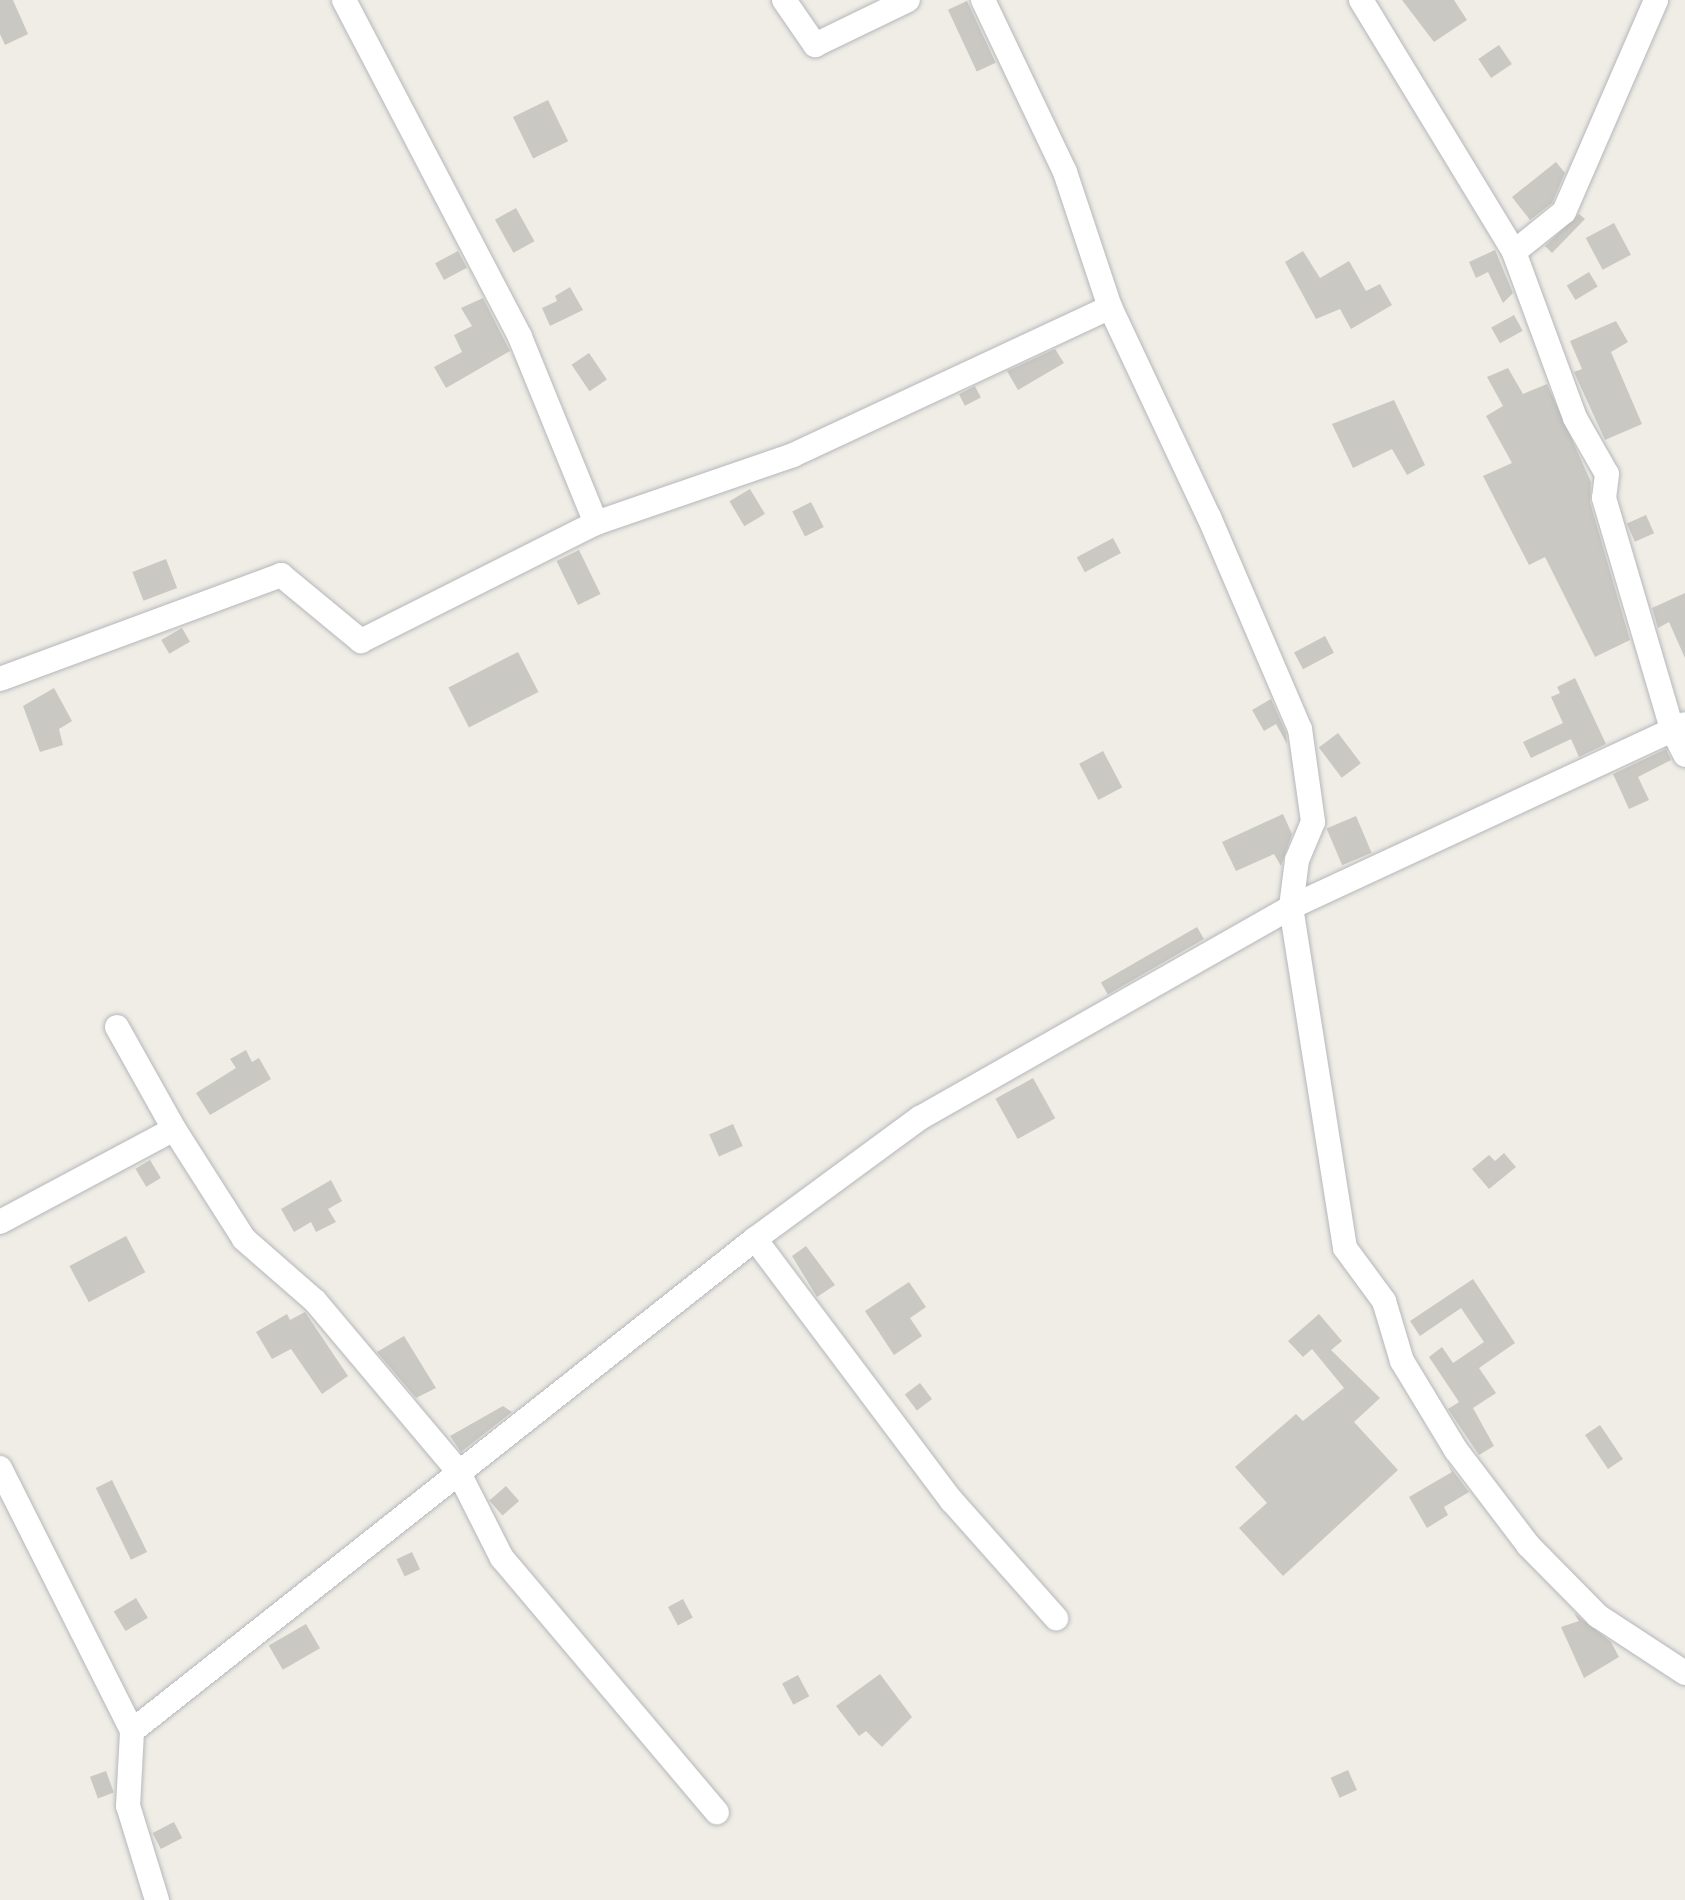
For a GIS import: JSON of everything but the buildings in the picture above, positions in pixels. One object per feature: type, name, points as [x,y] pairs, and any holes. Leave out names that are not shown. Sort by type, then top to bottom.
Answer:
[{"type":"street","points":[[344,0],[520,337],[596,523]]},
{"type":"street","points":[[784,0],[816,45],[908,0]]},
{"type":"street","points":[[983,0],[1065,172],[1111,307],[1209,517],[1300,729],[1313,822],[1297,860],[1291,907],[1345,1248],[1384,1301],[1402,1361],[1456,1450],[1528,1545],[1598,1616],[1685,1673]]},
{"type":"street","points":[[1361,0],[1514,252],[1575,418],[1608,474],[1604,498],[1679,727],[1685,754]]},
{"type":"street","points":[[1514,252],[1564,212],[1656,0]]},
{"type":"street","points":[[0,679],[281,575],[361,641],[596,523],[793,455],[1111,307]]},
{"type":"street","points":[[132,1731],[755,1239],[920,1118],[1291,907],[1679,727]]},
{"type":"street","points":[[117,1027],[174,1129],[244,1239],[315,1301],[458,1471],[502,1558],[717,1812]]},
{"type":"street","points":[[0,1222],[174,1129]]},
{"type":"street","points":[[755,1239],[952,1500],[1056,1618]]},
{"type":"street","points":[[0,1468],[132,1731],[128,1806],[157,1900]]}]
